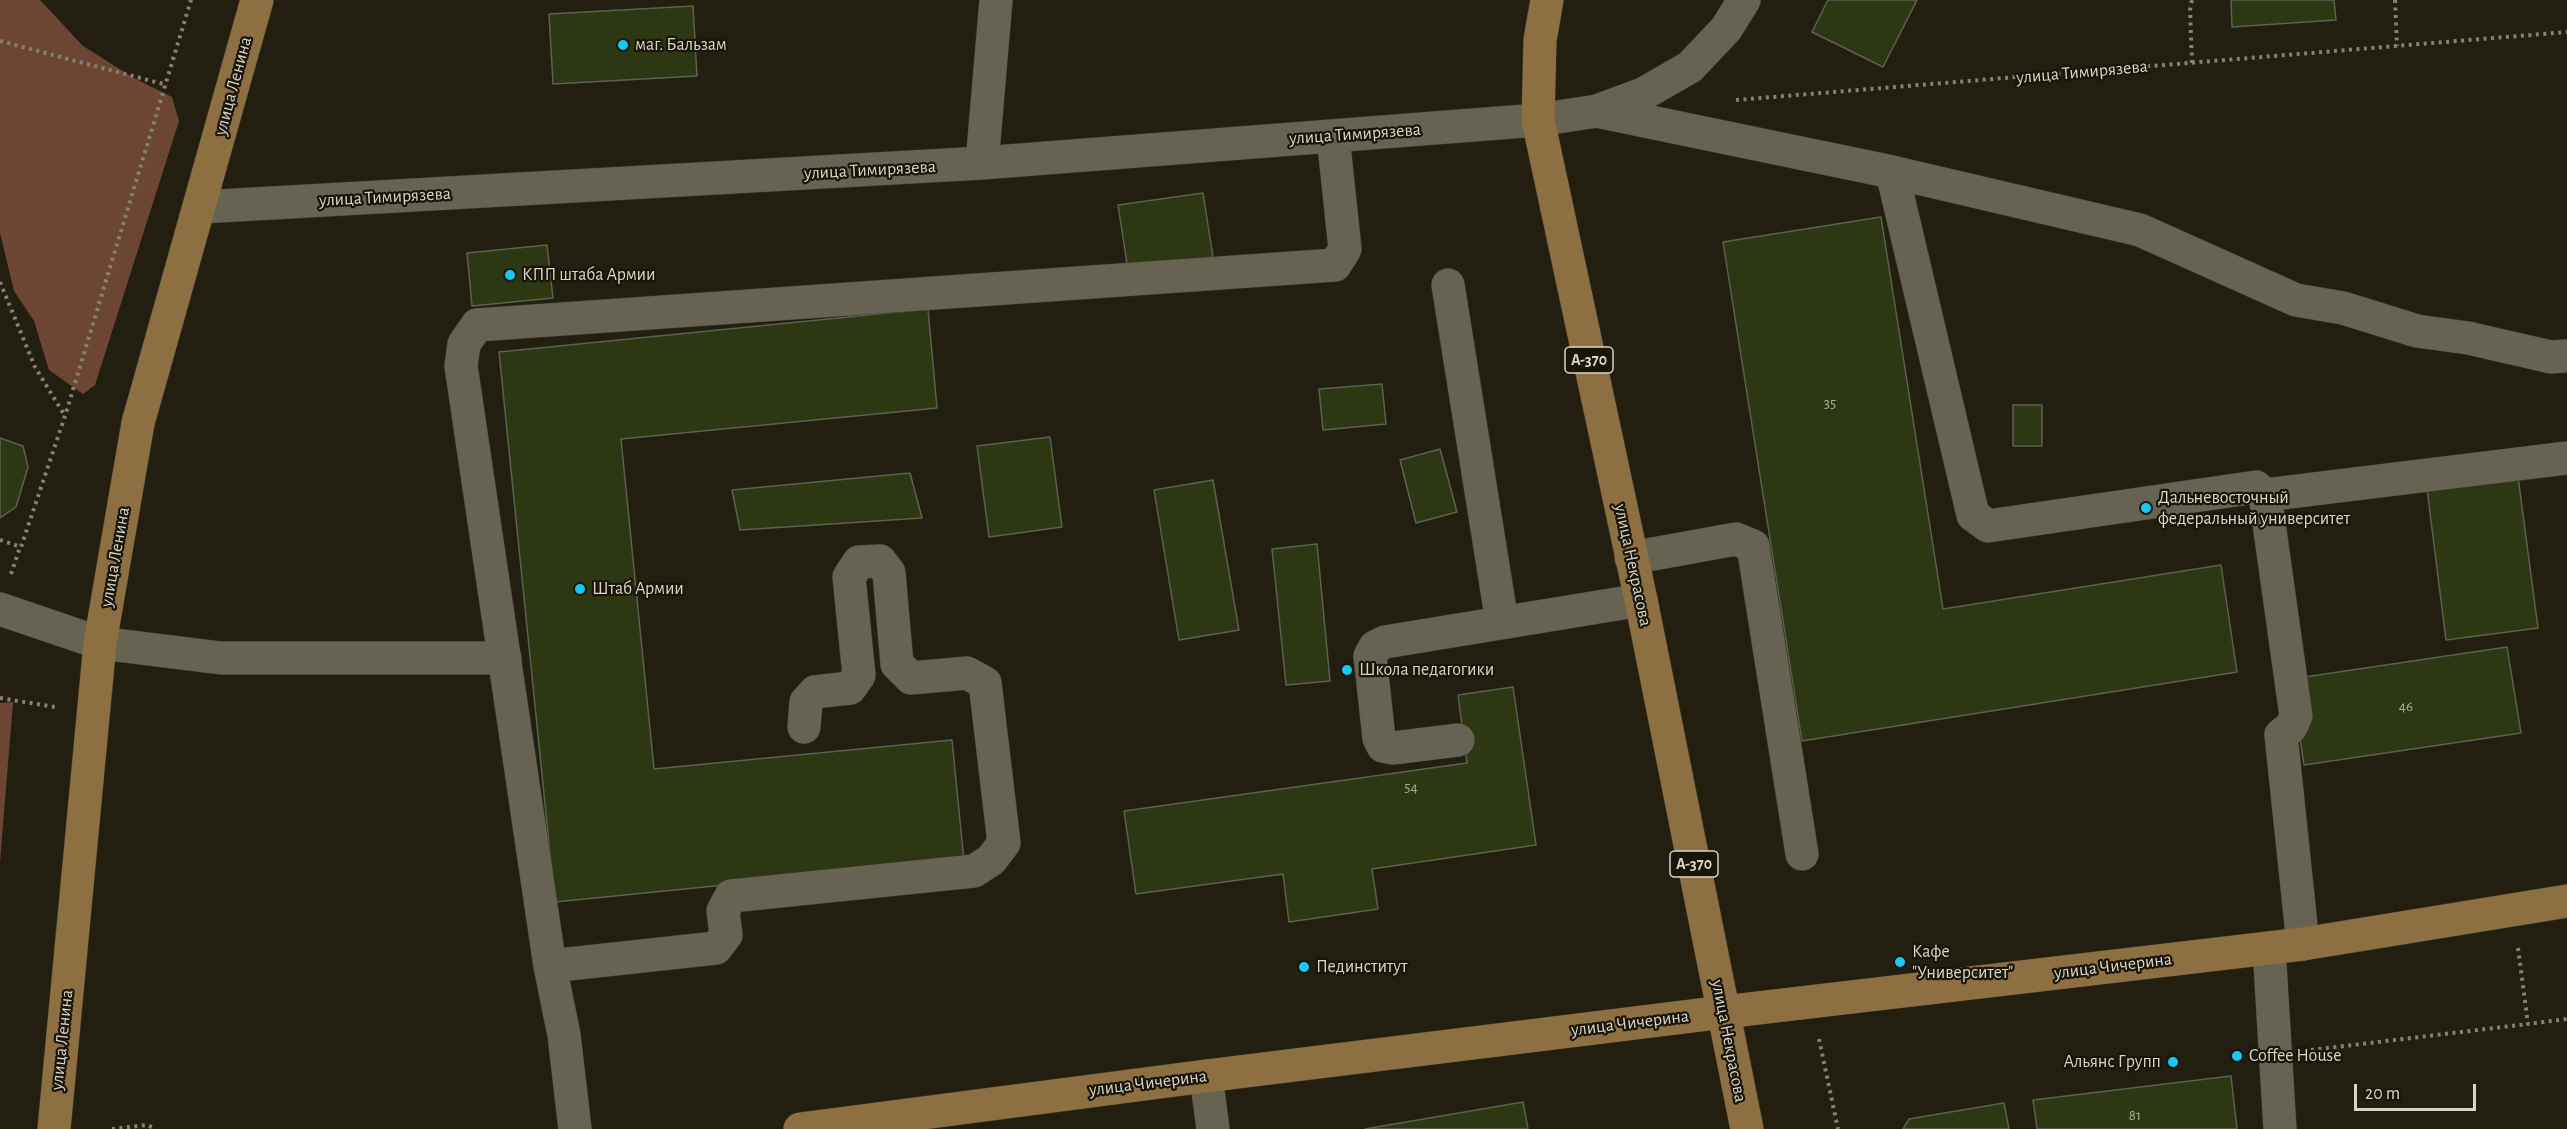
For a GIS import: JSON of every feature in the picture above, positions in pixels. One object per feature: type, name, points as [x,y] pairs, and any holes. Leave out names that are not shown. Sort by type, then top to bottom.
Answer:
[{"type":"main road","name":"улица Ленина","points":[[54,1129],[100,643],[138,423],[201,207],[256,0]]},
{"type":"main road","name":"улица Некрасова","points":[[1547,0],[1540,40],[1538,120],[1641,600],[1747,1129]]},
{"type":"main road","name":"улица Чичерина","points":[[800,1129],[1724,1012],[2303,944],[2567,901]]},
{"type":"street","points":[[982,163],[996,0]]},
{"type":"street","points":[[1597,111],[1643,94],[1690,67],[1726,29],[1744,0]]},
{"type":"street","points":[[1597,111],[1893,172],[2140,230],[2296,300],[2343,308],[2417,331],[2468,338],[2551,357],[2567,356]]},
{"type":"street","name":"улица Тимирязева","points":[[201,207],[982,163],[1538,120],[1597,111]]},
{"type":"street","points":[[574,1129],[564,1035],[550,966],[461,366],[464,344],[477,325],[1335,265],[1345,249],[1333,136]]},
{"type":"street","points":[[1893,172],[1973,516],[1988,526],[2256,487],[2265,495],[2296,716],[2291,727],[2281,735],[2303,944]]},
{"type":"street","points":[[1448,285],[1502,622]]},
{"type":"street","points":[[2265,495],[2567,458]]},
{"type":"street","points":[[1631,558],[1736,539],[1753,546],[1802,854]]},
{"type":"street","points":[[550,966],[716,948],[726,935],[723,911],[731,896],[974,871],[992,860],[1004,843],[985,682],[967,673],[911,678],[897,664],[889,573],[880,561],[859,562],[849,577],[859,675],[850,688],[815,692],[806,702],[804,727]]},
{"type":"street","points":[[1458,740],[1393,748],[1383,746],[1378,738],[1370,656],[1375,646],[1385,642],[1641,600]]},
{"type":"street","points":[[0,609],[100,643],[221,658],[505,658]]},
{"type":"street","points":[[2269,948],[2280,1129]]},
{"type":"street","points":[[1206,1076],[1213,1129]]},
{"type":"path","points":[[0,540],[21,547],[65,416],[191,0]]},
{"type":"path","points":[[2192,0],[2190,10],[2192,63]]},
{"type":"path","points":[[2395,0],[2397,46]]},
{"type":"path","name":"улица Тимирязева","points":[[1728,100],[2567,32]]},
{"type":"path","points":[[0,41],[167,85]]},
{"type":"path","points":[[0,282],[35,367],[65,416]]},
{"type":"path","points":[[0,698],[93,714]]},
{"type":"path","points":[[2518,948],[2528,1024]]},
{"type":"path","points":[[2276,1055],[2567,1019]]},
{"type":"path","points":[[1819,1038],[1838,1129]]},
{"type":"path","points":[[112,1129],[147,1125],[156,1129]]},
{"type":"shaded area","points":[[0,0],[40,0],[83,46],[134,78],[172,97],[179,121],[95,385],[83,394],[49,370],[34,321],[14,291],[0,233]]},
{"type":"shaded area","points":[[13,702],[0,862],[0,703]]},
{"type":"building","points":[[1828,0],[1917,0],[1883,67],[1812,32]]},
{"type":"building","points":[[2231,0],[2334,0],[2336,20],[2232,27]]},
{"type":"building","name":"маг. Бальзам","points":[[693,6],[697,76],[553,84],[549,14]]},
{"type":"building","points":[[1203,193],[1213,257],[1128,270],[1118,205]]},
{"type":"building","points":[[1881,217],[1943,609],[2221,565],[2237,672],[1802,741],[1723,242]]},
{"type":"building","name":"КПП штаба Армии","points":[[547,245],[553,298],[472,306],[467,253]]},
{"type":"building","name":"Штаб Армии","points":[[928,309],[937,408],[621,439],[654,769],[952,740],[964,861],[555,902],[499,352]]},
{"type":"building","points":[[1382,384],[1386,424],[1323,430],[1319,389]]},
{"type":"building","points":[[2013,405],[2042,405],[2042,446],[2013,446]]},
{"type":"building","points":[[1050,437],[1062,527],[989,537],[977,446]]},
{"type":"building","points":[[0,438],[23,446],[28,467],[16,507],[0,518]]},
{"type":"building","points":[[1440,449],[1457,512],[1416,523],[1400,460]]},
{"type":"building","points":[[2517,469],[2538,628],[2446,640],[2426,481]]},
{"type":"building","points":[[910,473],[922,518],[740,530],[732,490]]},
{"type":"building","points":[[1213,480],[1239,630],[1179,640],[1154,490]]},
{"type":"building","points":[[1317,544],[1330,681],[1286,685],[1272,549]]},
{"type":"building","points":[[2507,647],[2521,733],[2304,765],[2291,679]]},
{"type":"building","points":[[1513,687],[1536,845],[1372,869],[1378,909],[1289,922],[1283,874],[1136,894],[1124,811],[1467,763],[1458,695]]},
{"type":"building","points":[[2231,1076],[2237,1129],[2037,1129],[2033,1100]]},
{"type":"building","points":[[1523,1102],[1528,1129],[1365,1129]]},
{"type":"building","points":[[2004,1103],[2009,1129],[1903,1129],[1909,1119]]},
{"type":"place","name":"маг. Бальзам","points":[[623,45]]},
{"type":"place","name":"КПП штаба Армии","points":[[510,275]]},
{"type":"place","name":"Дальневосточный федеральный университет","points":[[2146,508]]},
{"type":"place","name":"Штаб Армии","points":[[580,589]]},
{"type":"place","name":"Школа педагогики","points":[[1347,670]]},
{"type":"place","name":"Кафе \"Университет\"","points":[[1900,962]]},
{"type":"place","name":"Пединститут","points":[[1304,967]]},
{"type":"place","name":"Coffee House","points":[[2237,1056]]},
{"type":"place","name":"Альянс Групп","points":[[2173,1062]]}]
